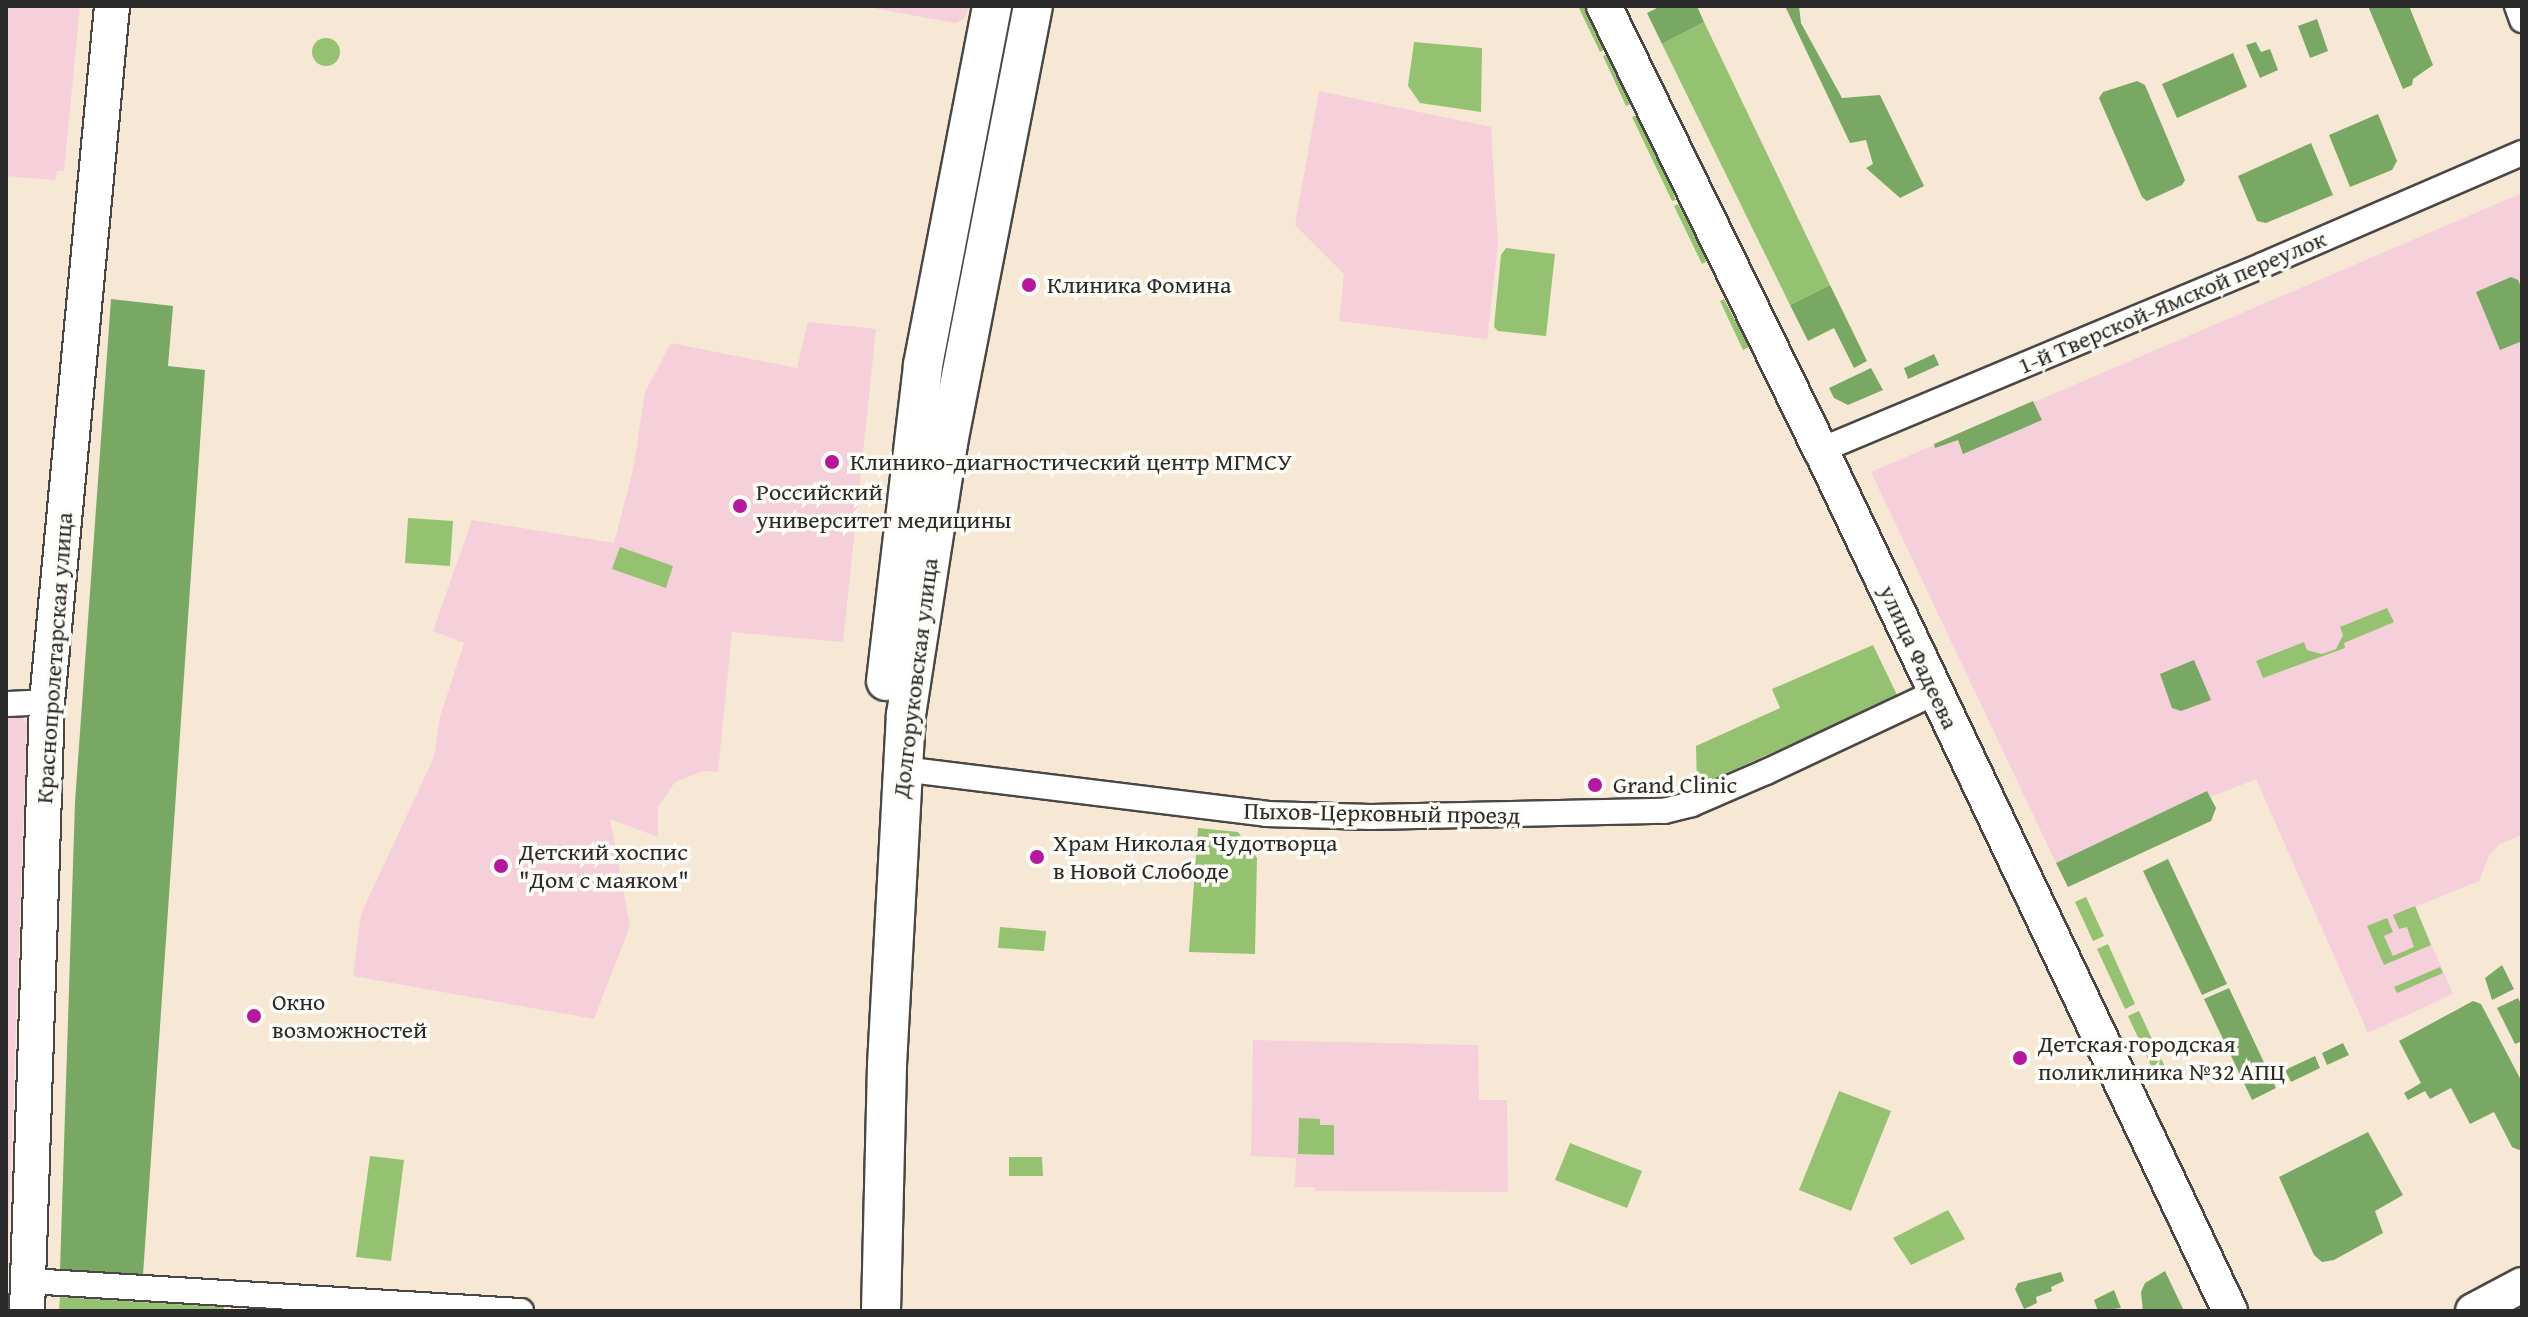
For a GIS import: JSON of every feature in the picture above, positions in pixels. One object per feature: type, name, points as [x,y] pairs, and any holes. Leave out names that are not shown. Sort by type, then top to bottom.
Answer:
[{"type":"main road","name":"Долгоруковская улица","points":[[859,1311],[866,1027],[882,728],[923,365],[992,6]]},
{"type":"main road","name":"Долгоруковская улица","points":[[881,1311],[887,1065],[906,715],[926,574],[961,372],[1033,6]]},
{"type":"street","name":"Краснопролетарская улица","points":[[28,1296],[47,702],[112,6]]},
{"type":"street","name":"улица Фадеева","points":[[1604,6],[1821,450],[2230,1311]]},
{"type":"street","points":[[2517,6],[2522,20]]},
{"type":"street","name":"1-й Тверской-Ямской переулок","points":[[1821,450],[2522,153]]},
{"type":"street","points":[[923,365],[927,381],[939,388],[952,385],[961,372]]},
{"type":"street","name":"Пыхов-Церковный проезд","points":[[902,769],[1266,814],[1371,817],[1653,811],[1692,804],[1936,692]]},
{"type":"street","points":[[6,704],[47,702]]},
{"type":"street","points":[[2473,1311],[2522,1285]]},
{"type":"street","points":[[28,1296],[521,1311]]},
{"type":"shaded area","points":[[6,6],[80,6],[64,171],[57,171],[55,180],[6,176]]},
{"type":"shaded area","points":[[862,6],[970,6],[964,19],[955,23]]},
{"type":"shaded area","points":[[1319,91],[1491,127],[1498,245],[1487,339],[1339,321],[1344,274],[1295,225]]},
{"type":"shaded area","points":[[2522,193],[2522,835],[2500,844],[2490,854],[2479,881],[2415,907],[2453,994],[2368,1033],[2256,779],[2211,797],[2207,791],[2056,863],[1871,472]]},
{"type":"shaded area","points":[[808,322],[876,329],[843,642],[732,632],[718,772],[703,771],[675,782],[658,807],[658,837],[610,819],[630,926],[594,1019],[353,976],[361,914],[434,757],[440,717],[464,643],[433,631],[472,520],[614,543],[633,470],[645,392],[671,343],[797,368]]},
{"type":"shaded area","points":[[6,713],[20,714],[27,724],[6,1298]]},
{"type":"shaded area","points":[[1253,1040],[1478,1045],[1479,1100],[1507,1100],[1508,1192],[1316,1191],[1315,1187],[1295,1187],[1296,1158],[1251,1156]]},
{"type":"green space","points":[[1578,6],[1586,6],[1604,50],[1600,52]]},
{"type":"green space","points":[[1661,6],[1697,6],[1704,22],[1662,44],[1647,13]]},
{"type":"green space","points":[[1785,6],[1799,6],[1801,23],[1842,98],[1880,95],[1924,186],[1900,198],[1866,168],[1873,164],[1866,140],[1850,143]]},
{"type":"green space","points":[[2368,6],[2409,6],[2433,65],[2413,79],[2412,85],[2403,89]]},
{"type":"green space","points":[[2317,19],[2328,51],[2310,58],[2298,26]]},
{"type":"green space","points":[[1704,22],[1830,285],[1790,305],[1662,44]]},
{"type":"green space","points":[[326,38],[336,42],[340,52],[336,62],[326,66],[316,62],[312,52],[316,42]]},
{"type":"green space","points":[[1414,42],[1482,48],[1481,112],[1420,103],[1408,86]]},
{"type":"green space","points":[[2256,42],[2261,52],[2270,49],[2278,70],[2260,78],[2246,45]]},
{"type":"green space","points":[[2233,53],[2247,87],[2177,118],[2162,84]]},
{"type":"green space","points":[[1606,55],[1632,103],[1626,106],[1603,56]]},
{"type":"green space","points":[[2137,81],[2145,85],[2185,180],[2182,185],[2147,201],[2142,197],[2099,98],[2103,92]]},
{"type":"green space","points":[[2378,114],[2397,161],[2392,170],[2350,187],[2329,135]]},
{"type":"green space","points":[[1638,115],[1676,200],[1672,201],[1632,117]]},
{"type":"green space","points":[[2311,143],[2333,195],[2266,223],[2257,221],[2238,176]]},
{"type":"green space","points":[[1678,204],[1704,253],[1706,262],[1702,264],[1674,206]]},
{"type":"green space","points":[[1506,248],[1555,254],[1546,336],[1498,331],[1494,327],[1501,255]]},
{"type":"green space","points":[[2511,277],[2518,280],[2522,289],[2522,341],[2500,350],[2476,292]]},
{"type":"green space","points":[[1830,285],[1867,361],[1854,368],[1834,328],[1808,341],[1790,305]]},
{"type":"green space","points":[[111,299],[173,306],[168,366],[205,370],[143,1275],[60,1270],[75,802]]},
{"type":"green space","points":[[1724,299],[1749,347],[1743,350],[1720,301]]},
{"type":"green space","points":[[1934,354],[1939,365],[1908,379],[1904,368]]},
{"type":"green space","points":[[1871,368],[1883,390],[1848,405],[1834,398],[1829,388]]},
{"type":"green space","points":[[2033,401],[2042,420],[1963,454],[1958,440],[1935,448],[1934,444]]},
{"type":"green space","points":[[408,518],[453,521],[450,566],[405,563]]},
{"type":"green space","points":[[620,547],[673,566],[666,588],[612,569]]},
{"type":"green space","points":[[2387,608],[2394,622],[2344,643],[2345,648],[2263,678],[2256,661],[2304,642],[2307,650],[2322,654],[2336,649],[2343,635],[2340,627]]},
{"type":"green space","points":[[1873,645],[1898,697],[1697,786],[1696,746],[1780,708],[1772,689]]},
{"type":"green space","points":[[2194,660],[2211,700],[2181,711],[2172,708],[2160,674]]},
{"type":"green space","points":[[2207,791],[2216,808],[2211,821],[2068,887],[2056,863]]},
{"type":"green space","points":[[1198,828],[1238,832],[1257,858],[1255,954],[1189,952]]},
{"type":"green space","points":[[2168,859],[2227,984],[2202,995],[2143,871]]},
{"type":"green space","points":[[2086,897],[2104,936],[2093,941],[2075,902]]},
{"type":"green space","points":[[2415,906],[2431,945],[2384,965],[2367,926],[2387,918],[2393,932],[2384,936],[2393,956],[2414,947],[2407,927],[2399,929],[2393,915]]},
{"type":"green space","points":[[1000,927],[1046,931],[1044,951],[998,948]]},
{"type":"green space","points":[[2108,944],[2135,1004],[2125,1009],[2097,949]]},
{"type":"green space","points":[[2502,965],[2514,989],[2492,1000],[2485,978]]},
{"type":"green space","points":[[2440,967],[2443,973],[2397,993],[2394,987]]},
{"type":"green space","points":[[2229,988],[2276,1088],[2252,1100],[2204,999]]},
{"type":"green space","points":[[2518,998],[2522,1006],[2522,1041],[2515,1044],[2497,1008]]},
{"type":"green space","points":[[2473,1001],[2481,1004],[2522,1082],[2522,1149],[2519,1150],[2512,1147],[2494,1112],[2470,1124],[2451,1088],[2430,1099],[2425,1091],[2408,1100],[2404,1093],[2421,1083],[2399,1041]]},
{"type":"green space","points":[[2139,1011],[2165,1067],[2154,1072],[2128,1016]]},
{"type":"green space","points":[[2343,1043],[2349,1055],[2327,1065],[2322,1053]]},
{"type":"green space","points":[[2315,1056],[2320,1068],[2291,1082],[2285,1070]]},
{"type":"green space","points":[[1839,1091],[1891,1111],[1851,1211],[1799,1190]]},
{"type":"green space","points":[[1299,1118],[1320,1119],[1320,1125],[1334,1125],[1334,1155],[1298,1154]]},
{"type":"green space","points":[[2368,1132],[2403,1195],[2375,1211],[2383,1233],[2334,1260],[2322,1262],[2314,1255],[2279,1177]]},
{"type":"green space","points":[[1570,1143],[1642,1171],[1627,1208],[1555,1180]]},
{"type":"green space","points":[[370,1156],[404,1160],[391,1261],[356,1257]]},
{"type":"green space","points":[[1009,1157],[1042,1157],[1043,1176],[1009,1176]]},
{"type":"green space","points":[[1948,1210],[1965,1239],[1911,1265],[1893,1238]]},
{"type":"green space","points":[[2165,1271],[2184,1311],[2143,1311],[2141,1292],[2145,1283]]},
{"type":"green space","points":[[2061,1272],[2064,1281],[2051,1287],[2052,1291],[2036,1297],[2037,1303],[2024,1309],[2015,1289],[2018,1283]]},
{"type":"green space","points":[[2114,1290],[2121,1308],[2098,1311],[2094,1300]]},
{"type":"green space","points":[[60,1297],[224,1307],[224,1311],[59,1311]]},
{"type":"place","name":"Клиника Фомина","points":[[1029,285]]},
{"type":"place","name":"Клинико-диагностический центр МГМСУ","points":[[832,462]]},
{"type":"place","name":"Российский университет медицины","points":[[740,506]]},
{"type":"place","name":"Grand Clinic","points":[[1595,785]]},
{"type":"place","name":"Храм Николая Чудотворца в Новой Слободе","points":[[1037,857]]},
{"type":"place","name":"Детский хоспис \"Дом с маяком\"","points":[[501,866]]},
{"type":"place","name":"Окно возможностей","points":[[254,1016]]},
{"type":"place","name":"Детская городская поликлиника №32 АПЦ","points":[[2020,1058]]}]
